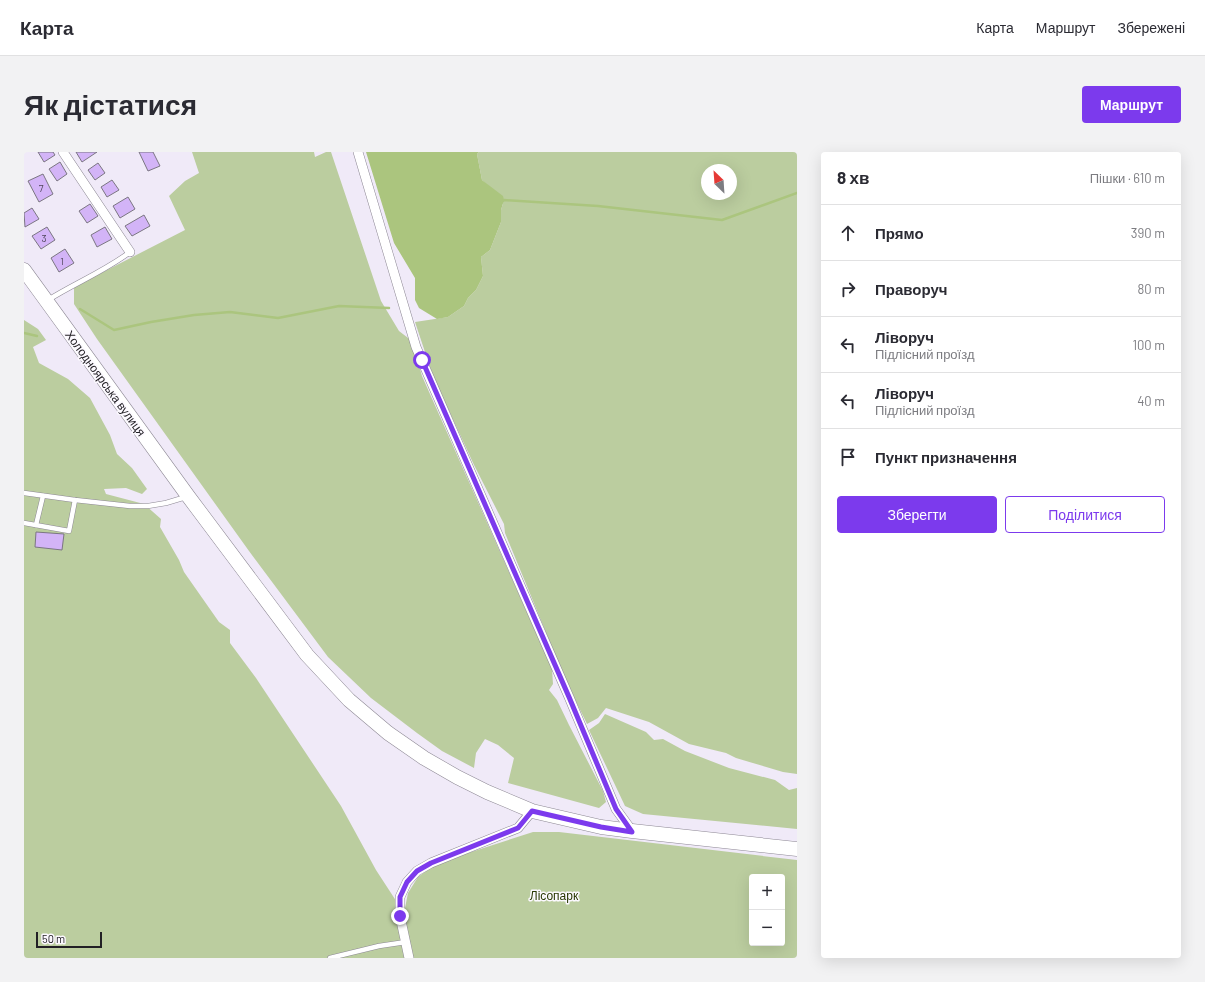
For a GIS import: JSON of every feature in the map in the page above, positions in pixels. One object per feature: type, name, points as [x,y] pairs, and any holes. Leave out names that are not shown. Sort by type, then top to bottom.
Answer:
[{"type":"main road","name":"Холодноярська вулиця","points":[[24,270],[188,496],[307,655],[349,700],[388,733],[424,758],[487,792],[532,811],[632,832],[797,849]]},
{"type":"street","points":[[63,152],[130,252]]},
{"type":"street","points":[[358,152],[416,348],[569,697],[616,809],[632,832]]},
{"type":"street","points":[[409,958],[400,916],[400,897],[407,882],[417,871],[431,863],[518,828],[532,811]]},
{"type":"lane","points":[[47,300],[118,261],[130,252]]},
{"type":"lane","points":[[24,493],[116,505],[148,506],[166,503],[188,496]]},
{"type":"lane","points":[[36,525],[42,496]]},
{"type":"lane","points":[[24,523],[69,530],[75,500]]},
{"type":"lane","points":[[330,958],[379,946],[406,942]]},
{"type":"green space","points":[[192,152],[314,152],[315,157],[326,152],[331,152],[381,301],[399,331],[412,341],[422,376],[552,669],[553,684],[549,690],[557,700],[603,791],[606,802],[599,808],[508,783],[514,758],[498,745],[485,739],[476,753],[474,768],[442,751],[371,698],[328,657],[249,551],[97,339],[74,304],[74,287],[185,230],[169,196],[185,181],[199,173]]},
{"type":"green space","points":[[479,152],[797,152],[797,774],[783,772],[736,758],[726,753],[689,744],[649,722],[606,708],[598,718],[587,724],[566,681],[505,533],[504,524],[474,465],[433,376],[415,322],[448,317],[464,306],[468,298],[476,290],[483,276],[481,257],[490,250],[501,222],[501,210],[504,200],[482,180],[477,154]]},
{"type":"green space","name":"Лісопарк","points":[[24,320],[38,329],[46,340],[33,347],[39,363],[68,379],[90,398],[110,435],[117,454],[132,468],[147,489],[142,494],[126,488],[104,489],[106,494],[144,504],[161,519],[160,527],[179,560],[184,572],[219,622],[230,630],[230,643],[256,678],[341,806],[376,870],[404,913],[408,893],[418,877],[437,863],[533,832],[559,832],[797,860],[797,958],[24,958]]},
{"type":"green space","points":[[605,714],[646,732],[654,740],[663,739],[685,751],[729,768],[775,780],[789,790],[797,788],[797,829],[643,814],[625,806],[589,730],[599,723]]},
{"type":"shaded area","points":[[366,152],[479,152],[477,154],[482,180],[503,196],[504,200],[501,210],[501,222],[490,250],[481,257],[483,276],[476,290],[468,298],[464,306],[448,317],[437,319],[419,308],[415,300],[415,278],[394,243]]},
{"type":"building","points":[[38,152],[53,152],[55,155],[44,162]]},
{"type":"building","points":[[76,152],[97,152],[82,162]]},
{"type":"building","points":[[139,152],[153,152],[160,166],[148,171]]},
{"type":"building","points":[[60,162],[67,174],[57,181],[49,169]]},
{"type":"building","points":[[98,163],[105,173],[95,180],[88,170]]},
{"type":"building","points":[[43,174],[53,194],[39,202],[28,181]]},
{"type":"building","points":[[112,180],[119,190],[107,197],[101,187]]},
{"type":"building","points":[[128,197],[135,209],[120,218],[113,206]]},
{"type":"building","points":[[90,204],[98,216],[87,223],[79,211]]},
{"type":"building","points":[[32,208],[39,219],[25,227],[24,213]]},
{"type":"building","points":[[144,215],[150,226],[132,236],[125,226]]},
{"type":"building","points":[[47,227],[55,240],[41,249],[32,236]]},
{"type":"building","points":[[105,227],[112,239],[97,247],[91,235]]},
{"type":"building","points":[[65,249],[74,263],[59,272],[51,258]]},
{"type":"building","points":[[36,532],[64,534],[62,550],[35,547]]},
{"type":"waterway","points":[[502,202],[504,200],[598,206],[722,220],[797,193]]},
{"type":"waterway","points":[[80,309],[114,330],[194,315],[230,312],[278,318],[339,306],[389,308]]},
{"type":"waterway","points":[[24,333],[37,336]]},
{"type":"route","points":[[400,916],[400,897],[407,882],[417,871],[431,863],[518,828],[532,811],[566,820],[632,832],[616,809],[569,697],[422,360]]}]
